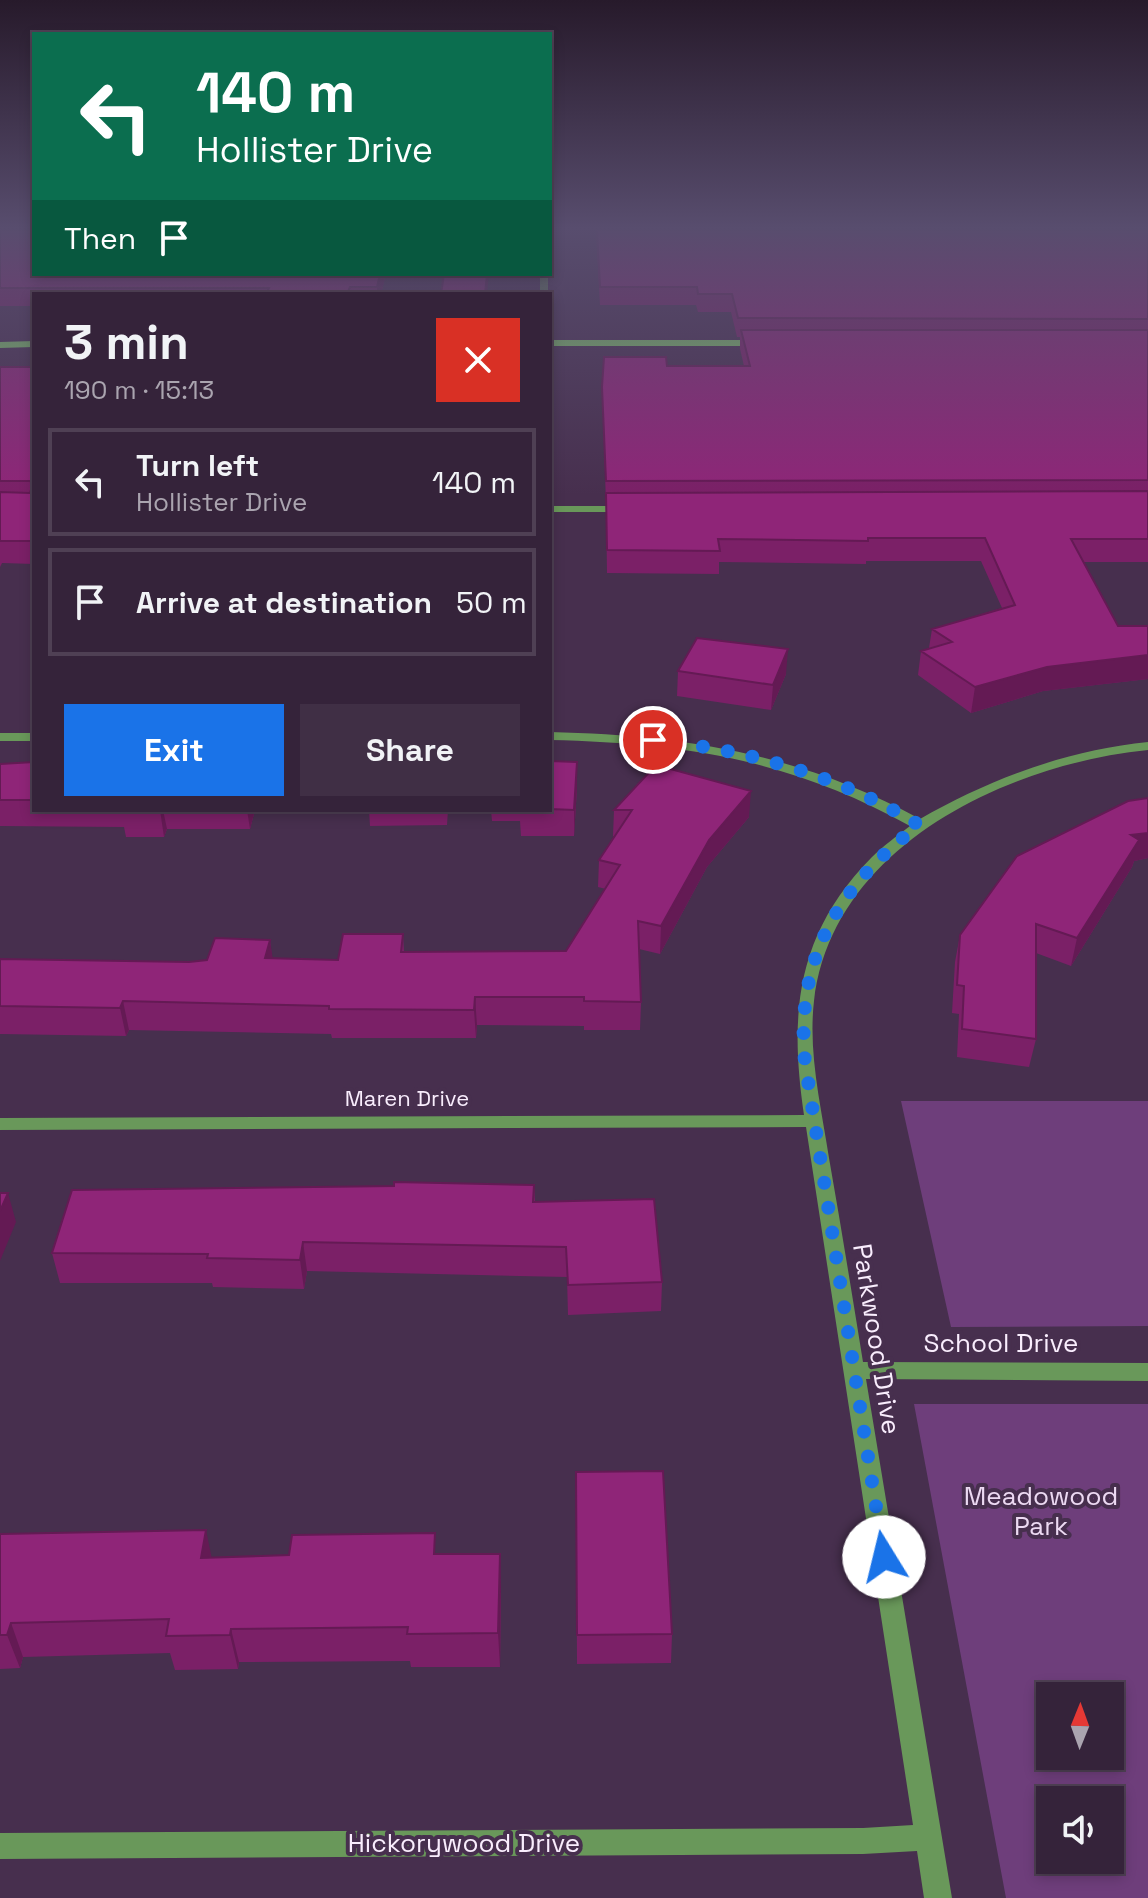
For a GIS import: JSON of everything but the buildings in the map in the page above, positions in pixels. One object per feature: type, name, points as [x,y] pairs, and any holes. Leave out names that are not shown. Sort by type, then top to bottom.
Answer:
[{"type":"street","points":[[552,343],[770,343]]},
{"type":"street","points":[[0,345],[32,344]]},
{"type":"street","points":[[552,509],[642,509]]},
{"type":"street","points":[[552,736],[648,739],[750,756],[861,794],[919,825]]},
{"type":"street","points":[[0,737],[32,737]]},
{"type":"street","name":"Parkwood Drive","points":[[938,1898],[803,1048],[809,978],[816,953],[852,886],[887,848],[919,825],[941,810],[1004,780],[1060,762],[1148,746]]},
{"type":"street","name":"Maren Drive","points":[[0,1124],[814,1121]]},
{"type":"street","name":"School Drive","points":[[854,1370],[1148,1372]]},
{"type":"street","name":"Hickorywood Drive","points":[[0,1846],[847,1841],[929,1837]]},
{"type":"green space","points":[[901,1101],[1148,1101],[1148,1326],[951,1327]]},
{"type":"green space","name":"Meadowood Park","points":[[914,1404],[1148,1404],[1148,1898],[1006,1898]]},
{"type":"route","points":[[653,740],[750,756],[815,776],[861,794],[919,825],[878,857],[838,907],[816,953],[809,978],[804,1020],[805,1062],[884,1557]]}]
